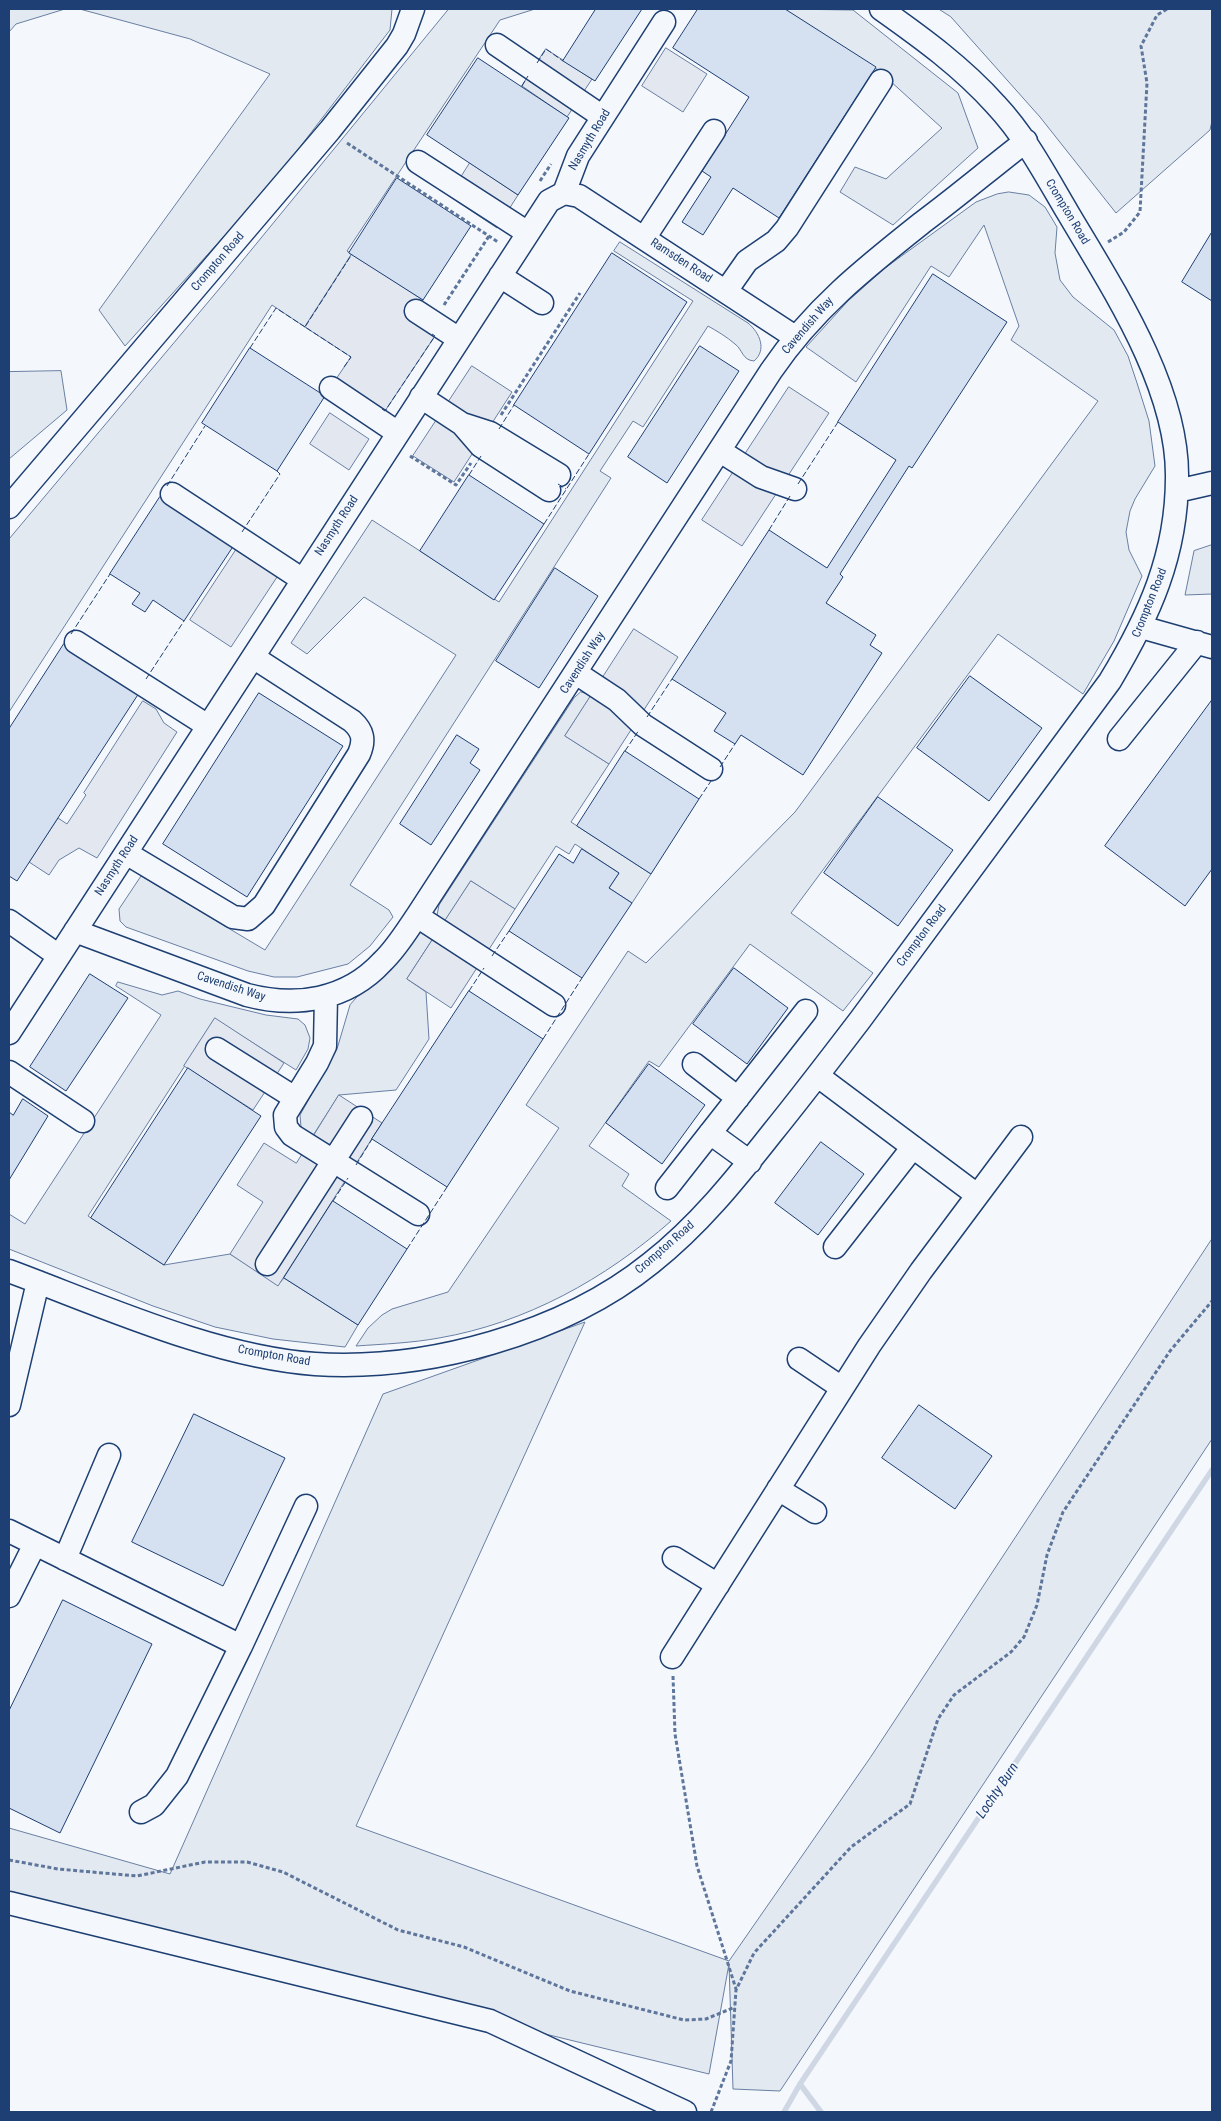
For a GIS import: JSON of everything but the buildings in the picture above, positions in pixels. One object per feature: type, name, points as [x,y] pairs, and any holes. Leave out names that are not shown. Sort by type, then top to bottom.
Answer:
[{"type":"street","name":"Crompton Road","points":[[9,507],[336,123],[397,46],[404,34],[412,9]]},
{"type":"street","name":"Crompton Road","points":[[9,1271],[148,1323],[208,1342],[277,1358],[314,1364],[422,1359],[463,1350],[539,1326],[613,1289],[649,1265],[682,1236],[715,1203],[750,1162],[818,1076],[1110,681],[1152,604],[1170,547],[1176,514],[1175,450],[1159,383],[1136,335],[1092,253],[1026,142],[998,106],[967,74],[937,49],[881,9]]},
{"type":"street","name":"Nasmyth Road","points":[[9,1033],[500,276],[520,228],[549,201],[564,193],[578,156],[664,22]]},
{"type":"street","points":[[497,45],[603,117]]},
{"type":"street","points":[[726,291],[747,261],[776,241],[787,228],[881,81]]},
{"type":"street","points":[[645,237],[714,131]]},
{"type":"street","name":"Cavendish Way","points":[[75,931],[259,998],[286,1002],[326,996],[354,985],[369,974],[394,948],[417,916],[795,337],[821,308],[860,272],[1026,142]]},
{"type":"street","points":[[418,162],[520,228]]},
{"type":"street","name":"Ramsden Road","points":[[564,193],[579,196],[645,237],[795,337]]},
{"type":"street","points":[[500,276],[542,303]]},
{"type":"street","points":[[424,317],[459,339]]},
{"type":"street","points":[[331,388],[398,432]]},
{"type":"street","points":[[421,397],[554,482]]},
{"type":"street","points":[[720,451],[761,477],[794,489]]},
{"type":"street","points":[[1177,491],[1212,483]]},
{"type":"street","points":[[172,494],[303,580]]},
{"type":"street","points":[[1119,739],[1204,645],[1141,626]]},
{"type":"street","points":[[76,642],[208,726]]},
{"type":"street","points":[[126,853],[233,918],[248,919],[264,905],[359,754],[363,739],[358,727],[352,721],[253,657]]},
{"type":"street","points":[[576,673],[617,700],[643,725],[711,769]]},
{"type":"street","points":[[417,916],[554,1005]]},
{"type":"street","points":[[9,922],[59,956]]},
{"type":"street","points":[[326,996],[325,1046],[285,1115],[286,1127],[292,1135],[418,1214]]},
{"type":"street","points":[[667,1188],[806,1012]]},
{"type":"street","points":[[217,1048],[295,1098]]},
{"type":"street","points":[[694,1064],[738,1098]]},
{"type":"street","points":[[9,1072],[83,1121]]},
{"type":"street","points":[[818,1076],[977,1195]]},
{"type":"street","points":[[266,1264],[361,1118]]},
{"type":"street","points":[[710,1133],[750,1162]]},
{"type":"street","points":[[672,1657],[842,1388],[921,1271],[1021,1137]]},
{"type":"street","points":[[835,1247],[913,1147]]},
{"type":"street","points":[[9,1405],[38,1282]]},
{"type":"street","points":[[799,1359],[842,1388]]},
{"type":"street","points":[[65,1559],[109,1455]]},
{"type":"street","points":[[778,1489],[815,1512]]},
{"type":"street","points":[[141,1812],[154,1805],[177,1776],[241,1646],[306,1506]]},
{"type":"street","points":[[9,1531],[241,1646]]},
{"type":"street","points":[[9,1596],[35,1544]]},
{"type":"street","points":[[674,1558],[718,1585]]},
{"type":"street","points":[[9,1904],[490,2020],[685,2112]]},
{"type":"path","points":[[1092,253],[1124,232],[1140,212],[1147,83],[1141,46],[1157,16],[1167,9]]},
{"type":"path","points":[[355,148],[488,235],[424,317]]},
{"type":"path","points":[[540,182],[556,157]]},
{"type":"path","points":[[499,242],[520,228]]},
{"type":"path","points":[[410,456],[456,485],[580,293]]},
{"type":"path","points":[[736,1990],[754,1954],[851,1847],[910,1804],[938,1719],[954,1695],[1011,1652],[1024,1637],[1037,1605],[1047,1554],[1063,1512],[1170,1351],[1212,1301]]},
{"type":"path","points":[[672,1657],[675,1734],[697,1866],[736,1990],[731,2061],[711,2112]]},
{"type":"path","points":[[9,1860],[58,1869],[137,1876],[205,1862],[246,1862],[283,1872],[398,1930],[464,1947],[570,1991],[684,2020],[706,2019],[735,2007]]},
{"type":"shaded area","points":[[9,9],[65,9],[16,24],[9,32]]},
{"type":"shaded area","points":[[80,9],[392,9],[390,30],[273,182],[125,346],[99,310],[270,74],[190,39]]},
{"type":"shaded area","points":[[449,9],[535,9],[500,20],[347,251],[352,254],[305,327],[272,305],[9,712],[9,539],[225,282]]},
{"type":"shaded area","points":[[783,9],[853,10],[958,93],[978,148],[893,225],[840,192],[855,167],[886,179],[942,128],[878,70]]},
{"type":"shaded area","points":[[939,9],[1212,9],[1212,121],[1210,130],[1116,213],[1040,117],[951,17]]},
{"type":"shaded area","points":[[666,48],[707,74],[683,112],[642,86]]},
{"type":"shaded area","points":[[546,49],[592,79],[567,117],[522,86]]},
{"type":"shaded area","points":[[470,163],[518,195],[497,228],[449,196]]},
{"type":"shaded area","points":[[1009,192],[1029,195],[1045,207],[1057,227],[1055,253],[1060,280],[1073,297],[1114,330],[1128,356],[1149,421],[1155,466],[1135,499],[1130,511],[1126,532],[1129,550],[1142,576],[1114,641],[1083,694],[998,634],[791,913],[873,973],[843,1011],[750,944],[659,1067],[649,1061],[589,1146],[629,1174],[622,1186],[671,1221],[646,1242],[592,1280],[563,1296],[503,1322],[439,1338],[356,1346],[368,1328],[382,1315],[392,1309],[448,1292],[559,1128],[526,1105],[628,951],[646,963],[795,812],[1098,401],[1011,340],[1019,326],[984,225],[949,277],[931,266],[856,382],[806,347],[848,301],[885,268],[976,202],[997,194]]},
{"type":"shaded area","points":[[620,242],[748,323],[759,337],[760,352],[754,361],[747,359],[738,346],[708,326],[643,427],[633,421],[600,471],[611,478],[350,885],[389,910],[393,917],[370,946],[348,964],[297,977],[274,977],[248,971],[126,927],[120,921],[119,909],[141,876],[265,950],[456,655],[364,597],[307,654],[291,643],[372,520],[499,602],[693,301],[614,251]]},
{"type":"shaded area","points":[[352,254],[423,300],[411,320],[435,336],[385,411],[336,379],[351,357],[305,327]]},
{"type":"shaded area","points":[[472,366],[512,392],[454,482],[413,456]]},
{"type":"shaded area","points":[[61,371],[67,410],[9,459],[9,372]]},
{"type":"shaded area","points":[[789,387],[829,413],[742,546],[702,520]]},
{"type":"shaded area","points":[[330,413],[369,439],[349,470],[310,444]]},
{"type":"shaded area","points":[[1212,545],[1212,594],[1185,595],[1194,551]]},
{"type":"shaded area","points":[[238,547],[279,574],[231,647],[190,620]]},
{"type":"shaded area","points":[[634,629],[678,657],[609,764],[565,736]]},
{"type":"shaded area","points":[[581,692],[592,695],[565,736],[609,764],[571,822],[651,874],[632,903],[609,888],[619,873],[575,844],[569,854],[556,846],[515,909],[471,881],[444,923],[437,915],[439,905],[574,698]]},
{"type":"shaded area","points":[[143,701],[156,709],[164,723],[177,732],[97,858],[79,848],[59,860],[49,875],[29,862],[58,818],[67,824],[86,795],[84,793]]},
{"type":"shaded area","points":[[471,881],[515,909],[451,1008],[407,979]]},
{"type":"shaded area","points":[[418,929],[436,934],[407,979],[426,992],[429,1039],[396,1090],[339,1095],[312,1137],[301,1127],[300,1115],[337,1049],[350,1005]]},
{"type":"shaded area","points":[[118,982],[162,995],[178,991],[200,999],[266,1015],[298,1019],[305,1025],[310,1038],[308,1049],[296,1070],[215,1019],[88,1216],[164,1265],[230,1254],[278,1285],[284,1278],[358,1325],[345,1347],[273,1339],[215,1327],[153,1306],[9,1249],[9,1214],[25,1224],[161,1015],[116,986]]},
{"type":"shaded area","points":[[215,1018],[284,1063],[253,1110],[184,1066]]},
{"type":"shaded area","points":[[339,1095],[382,1123],[278,1286],[230,1254],[263,1202],[237,1185],[264,1143],[296,1163]]},
{"type":"shaded area","points":[[1212,1239],[1212,1439],[780,2091],[733,2089],[729,1964],[709,2074],[9,1903],[9,1828],[170,1874],[383,1394],[585,1322],[356,1826],[729,1961],[870,1758]]},
{"type":"waterway","name":"Lochty Burn","points":[[784,2112],[800,2084],[1212,1470]]},
{"type":"waterway","points":[[800,2084],[821,2112]]},
{"type":"fence","points":[[537,63],[546,49],[563,61]]},
{"type":"fence","points":[[522,86],[528,76]]},
{"type":"fence","points":[[344,367],[351,357],[305,327],[352,254]]},
{"type":"fence","points":[[250,348],[276,308],[305,327]]},
{"type":"fence","points":[[382,409],[385,411],[435,336],[432,334]]},
{"type":"fence","points":[[499,429],[514,405]]},
{"type":"fence","points":[[798,484],[838,422]]},
{"type":"fence","points":[[167,486],[205,426]]},
{"type":"fence","points":[[544,524],[589,454]]},
{"type":"fence","points":[[469,475],[481,456]]},
{"type":"fence","points":[[242,532],[280,474],[277,471]]},
{"type":"fence","points":[[558,484],[566,489]]},
{"type":"fence","points":[[769,530],[790,496]]},
{"type":"fence","points":[[71,634],[110,574]]},
{"type":"fence","points":[[146,679],[184,621]]},
{"type":"fence","points":[[647,717],[672,679]]},
{"type":"fence","points":[[625,751],[639,730]]},
{"type":"fence","points":[[720,767],[735,744]]},
{"type":"fence","points":[[699,799],[713,778]]},
{"type":"fence","points":[[492,956],[509,931]]},
{"type":"fence","points":[[469,991],[484,968]]},
{"type":"fence","points":[[543,1039],[582,978]]},
{"type":"fence","points":[[356,1165],[372,1139]]},
{"type":"fence","points":[[333,1201],[348,1178]]},
{"type":"fence","points":[[407,1249],[447,1187]]}]
